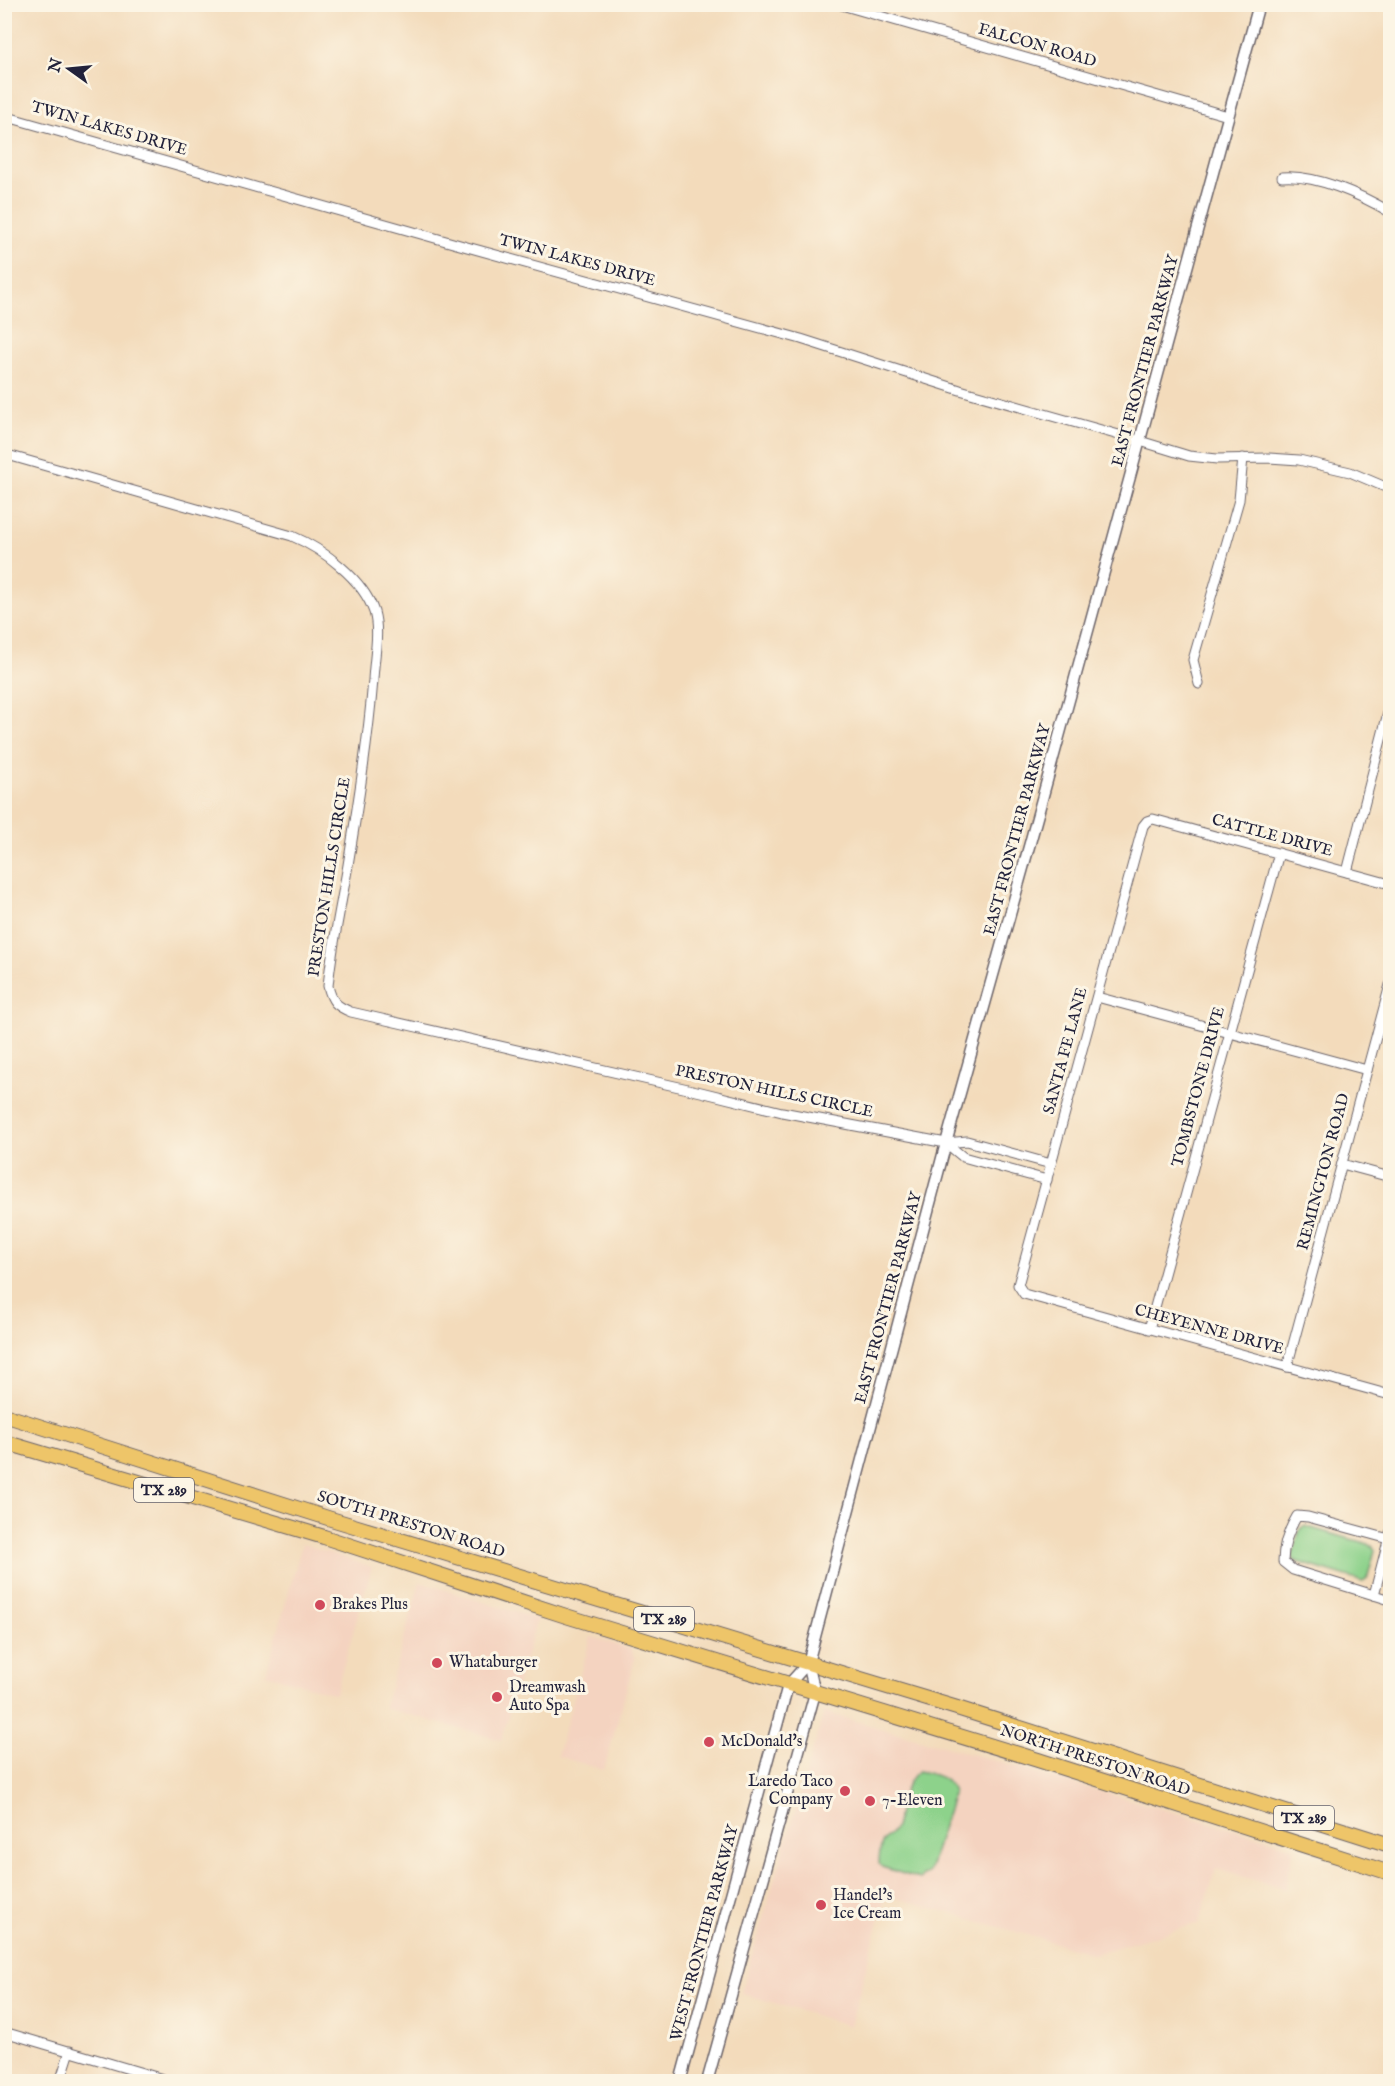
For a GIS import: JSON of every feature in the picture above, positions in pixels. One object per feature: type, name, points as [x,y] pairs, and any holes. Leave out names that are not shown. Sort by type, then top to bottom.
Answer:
[{"type":"main road","name":"SOUTH PRESTON ROAD","points":[[4,1415],[331,1519],[808,1663]]},
{"type":"main road","name":"TX 289","points":[[4,1442],[345,1543],[481,1589],[788,1684]]},
{"type":"main road","name":"NORTH PRESTON ROAD","points":[[808,1663],[1390,1845]]},
{"type":"main road","name":"NORTH PRESTON ROAD","points":[[788,1684],[1120,1786],[1390,1873]]},
{"type":"main road","points":[[1120,1786],[1128,1762]]},
{"type":"street","name":"FALCON ROAD","points":[[838,4],[1228,116]]},
{"type":"street","name":"EAST FRONTIER PARKWAY","points":[[808,1663],[946,1143],[1258,4]]},
{"type":"street","name":"TWIN LAKES DRIVE","points":[[4,116],[801,339],[960,390],[1189,456],[1217,459],[1285,459],[1317,464],[1364,477],[1390,489]]},
{"type":"street","points":[[1282,177],[1294,176],[1314,180],[1365,199],[1390,212]]},
{"type":"street","name":"PRESTON HILLS CIRCLE","points":[[4,454],[292,536],[306,542],[344,570],[371,605],[375,615],[376,632],[371,696],[356,814],[328,986],[331,1000],[338,1007],[371,1017],[782,1112],[946,1143]]},
{"type":"street","points":[[1199,684],[1193,660],[1239,500],[1243,458]]},
{"type":"street","points":[[1347,872],[1390,705]]},
{"type":"street","name":"CATTLE DRIVE","points":[[1147,821],[1153,819],[1390,884]]},
{"type":"street","name":"SANTA FE LANE","points":[[1020,1290],[1018,1285],[1143,826],[1147,821]]},
{"type":"street","name":"TOMBSTONE DRIVE","points":[[1149,1329],[1279,853]]},
{"type":"street","name":"REMINGTON ROAD","points":[[1287,1367],[1390,985]]},
{"type":"street","points":[[1096,997],[1367,1070]]},
{"type":"street","points":[[946,1143],[967,1141],[1051,1164]]},
{"type":"street","points":[[946,1143],[963,1157],[1047,1180]]},
{"type":"street","points":[[1342,1164],[1390,1178]]},
{"type":"street","name":"CHEYENNE DRIVE","points":[[1020,1290],[1024,1294],[1390,1395]]},
{"type":"street","points":[[1374,1595],[1390,1536],[1297,1516],[1290,1528],[1283,1551],[1283,1562],[1293,1570],[1390,1600]]},
{"type":"street","points":[[707,2082],[816,1693],[808,1663]]},
{"type":"street","name":"WEST FRONTIER PARKWAY","points":[[680,2082],[788,1684],[808,1663]]},
{"type":"street","points":[[4,2032],[173,2082]]},
{"type":"street","points":[[60,2082],[70,2051]]},
{"type":"shaded area","points":[[302,1544],[372,1567],[335,1694],[266,1674]]},
{"type":"shaded area","points":[[420,1582],[537,1619],[501,1740],[384,1708]]},
{"type":"shaded area","points":[[591,1637],[630,1649],[635,1658],[604,1770],[557,1756]]},
{"type":"shaded area","points":[[824,1712],[1294,1847],[1285,1889],[1216,1869],[1199,1923],[1094,1954],[886,1895],[850,2026],[741,1993]]},
{"type":"green space","points":[[1304,1526],[1372,1545],[1375,1550],[1367,1579],[1363,1582],[1295,1561],[1292,1557],[1300,1529]]},
{"type":"green space","points":[[918,1771],[945,1780],[949,1783],[953,1793],[929,1872],[919,1879],[879,1864],[883,1841],[895,1827],[905,1789]]},
{"type":"place","name":"Brakes Plus","points":[[320,1605]]},
{"type":"place","name":"Whataburger","points":[[437,1663]]},
{"type":"place","name":"Dreamwash Auto Spa","points":[[497,1697]]},
{"type":"place","name":"McDonald's","points":[[709,1742]]},
{"type":"place","name":"Laredo Taco Company","points":[[845,1791]]},
{"type":"place","name":"7-Eleven","points":[[870,1801]]},
{"type":"place","name":"Handel's Ice Cream","points":[[821,1905]]}]
